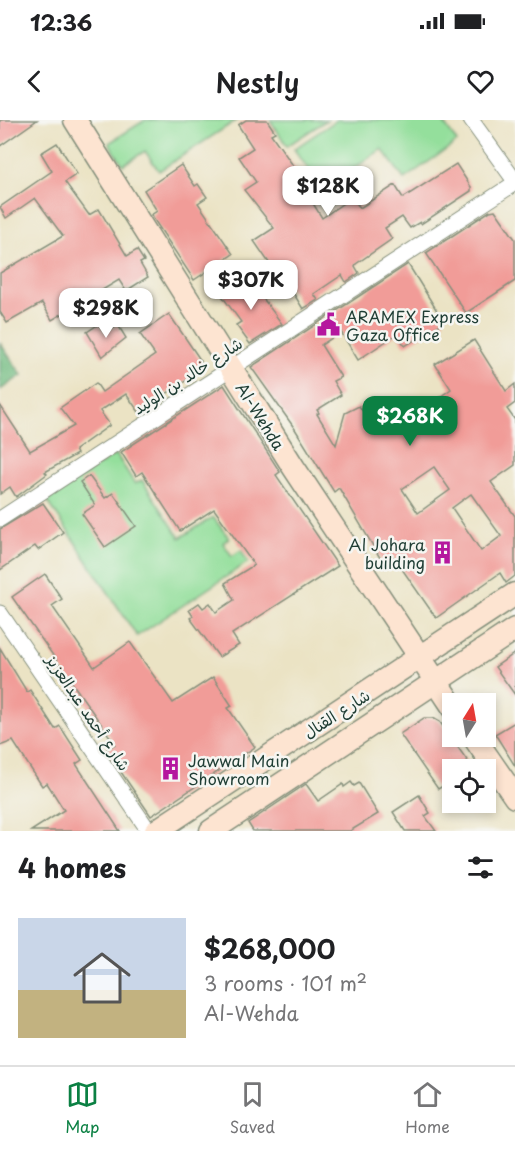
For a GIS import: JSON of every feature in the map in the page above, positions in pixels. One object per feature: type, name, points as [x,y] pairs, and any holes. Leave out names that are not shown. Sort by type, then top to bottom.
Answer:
[{"type":"main road","name":"Al-Wehda","points":[[75,120],[294,468],[443,693]]},
{"type":"main road","name":"شارع القنال","points":[[156,831],[515,594]]},
{"type":"main road","name":"شارع القنال","points":[[211,831],[515,629]]},
{"type":"main road","points":[[481,747],[515,796]]},
{"type":"street","points":[[471,120],[513,175]]},
{"type":"street","name":"شارع خالد بن الوليد","points":[[0,519],[231,368],[513,175]]},
{"type":"street","name":"شارع أحمد عبدالعزيز","points":[[0,613],[149,831]]},
{"type":"green space","points":[[145,120],[237,120],[159,171],[145,151],[123,165],[109,143]]},
{"type":"green space","points":[[270,120],[327,120],[287,146]]},
{"type":"green space","points":[[337,120],[442,120],[457,142],[404,179],[382,149],[323,190],[294,149]]},
{"type":"green space","points":[[0,343],[22,375],[0,390]]},
{"type":"green space","points":[[116,454],[135,484],[142,480],[180,538],[213,517],[229,538],[223,543],[232,556],[241,550],[248,562],[137,636],[47,500]]},
{"type":"building","points":[[0,120],[37,120],[0,146]]},
{"type":"building","points":[[246,120],[267,120],[275,132],[271,134],[313,194],[309,197],[322,218],[352,197],[360,208],[395,185],[403,198],[456,164],[471,187],[471,191],[421,224],[420,222],[410,228],[402,217],[385,228],[392,239],[356,264],[359,273],[346,282],[342,275],[314,294],[318,300],[303,309],[278,268],[274,270],[254,241],[274,228],[244,190],[256,182],[239,157],[253,148],[238,125]]},
{"type":"building","points":[[57,143],[77,174],[65,182],[89,215],[99,209],[127,256],[137,250],[144,261],[140,263],[148,277],[126,291],[119,280],[52,320],[42,303],[7,323],[0,312],[0,273],[63,236],[35,198],[6,218],[0,207],[52,171],[41,153]]},
{"type":"building","points":[[181,165],[195,186],[198,184],[207,197],[198,203],[233,254],[194,280],[151,215],[157,211],[144,190]]},
{"type":"building","points":[[495,210],[515,239],[515,281],[466,313],[426,253]]},
{"type":"building","points":[[408,264],[444,322],[405,346],[397,334],[358,360],[341,332],[321,345],[341,377],[333,381],[341,395],[317,410],[319,413],[317,414],[336,445],[345,413],[359,406],[374,427],[395,413],[402,424],[451,389],[435,364],[474,340],[506,391],[515,384],[515,403],[507,409],[515,420],[515,465],[491,482],[515,516],[515,576],[506,583],[500,573],[436,618],[393,556],[383,563],[339,488],[334,492],[295,429],[251,367]],"holes":[[[434,467],[450,490],[418,513],[402,489]],[[471,494],[501,536],[481,551],[452,508]]]},
{"type":"building","points":[[248,278],[282,324],[250,344],[236,325],[241,322],[222,296]]},
{"type":"building","points":[[169,314],[201,361],[199,372],[139,412],[126,394],[100,411],[110,425],[75,450],[77,454],[45,472],[47,474],[16,497],[10,487],[0,494],[0,405],[30,451],[74,426],[60,408],[96,383],[102,392],[155,355],[140,334]]},
{"type":"building","points":[[99,324],[105,333],[118,325],[126,338],[102,357],[87,332]]},
{"type":"building","points":[[224,385],[280,472],[276,475],[338,566],[232,634],[239,645],[219,657],[190,618],[193,616],[189,610],[199,603],[203,608],[210,603],[216,612],[234,600],[225,583],[254,565],[214,509],[180,531],[142,472],[136,476],[121,452]]},
{"type":"building","points":[[89,476],[105,498],[113,493],[136,526],[105,547],[82,514],[95,505],[80,482]]},
{"type":"building","points":[[43,503],[63,532],[38,550],[35,546],[0,570],[0,529]]},
{"type":"building","points":[[45,574],[62,599],[52,606],[94,667],[130,642],[173,703],[213,677],[232,706],[228,708],[255,747],[151,816],[106,750],[115,744],[12,597]]},
{"type":"building","points":[[0,648],[27,692],[30,690],[55,729],[60,726],[82,760],[76,764],[120,831],[31,831],[64,810],[47,783],[42,786],[13,741],[0,746]]},
{"type":"building","points":[[515,653],[515,695],[495,667]]},
{"type":"building","points":[[424,718],[433,718],[442,725],[442,747],[458,747],[466,759],[442,759],[442,787],[438,789],[400,734]]},
{"type":"building","points":[[515,722],[515,766],[496,736]]},
{"type":"building","points":[[351,782],[354,786],[359,783],[378,814],[350,831],[253,831],[248,823],[306,784],[318,801],[343,784],[344,787]]},
{"type":"building","points":[[419,795],[430,813],[425,816],[436,831],[405,831],[393,812]]},
{"type":"place","name":"ARAMEX Express Gaza Office","points":[[328,325]]},
{"type":"place","name":"Al Johara building","points":[[443,553]]},
{"type":"place","name":"Jawwal Main Showroom","points":[[170,769]]}]
